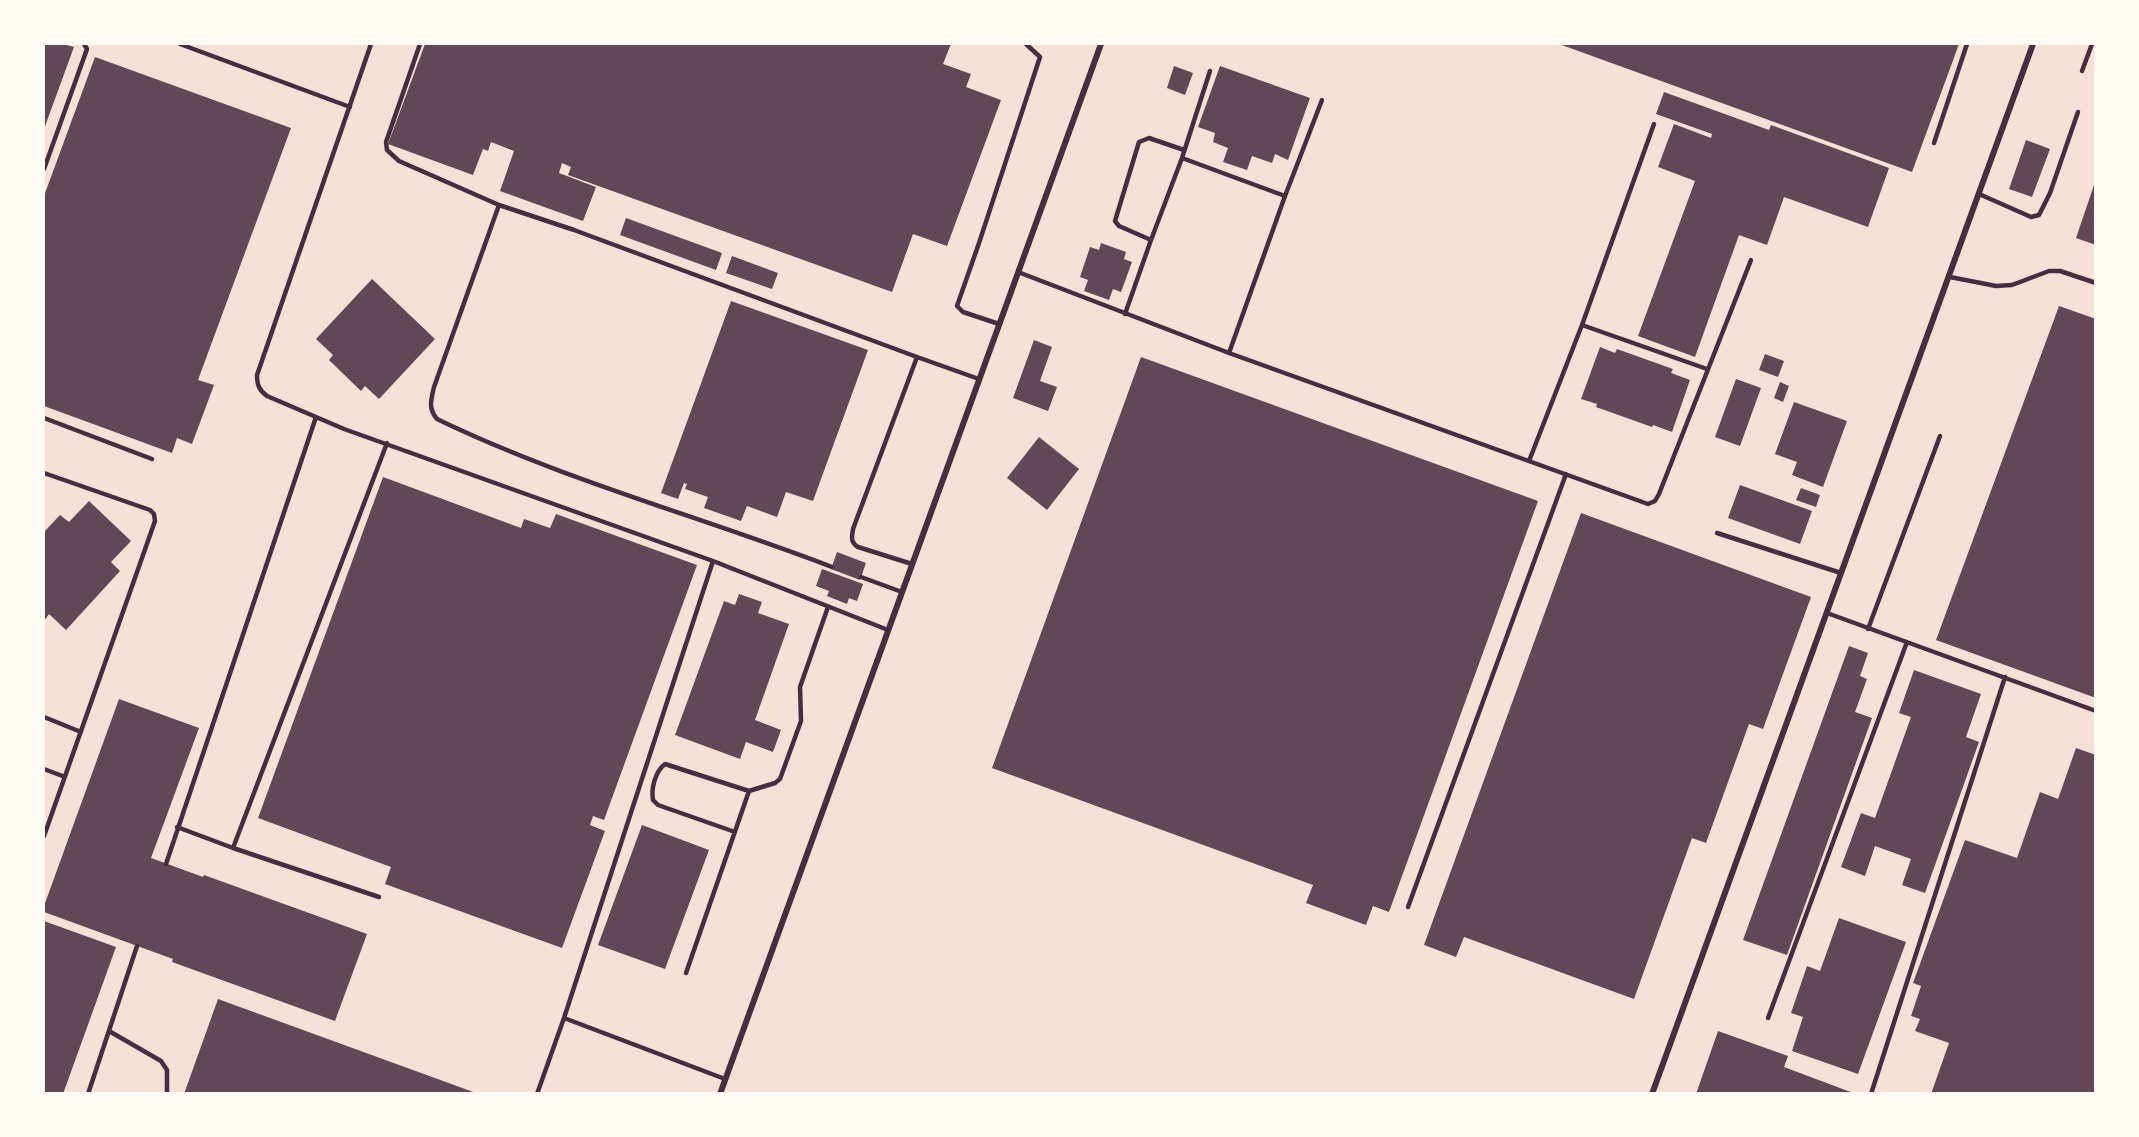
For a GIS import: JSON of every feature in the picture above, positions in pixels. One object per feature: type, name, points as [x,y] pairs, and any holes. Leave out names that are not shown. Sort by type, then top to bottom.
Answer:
[{"type":"street","points":[[720,1094],[1101,44]]},
{"type":"street","points":[[1652,1094],[2033,44]]},
{"type":"lane","points":[[44,169],[87,49],[84,44]]},
{"type":"lane","points":[[180,44],[350,107]]},
{"type":"lane","points":[[371,44],[257,375],[257,384],[267,396],[316,417],[713,561],[888,630]]},
{"type":"lane","points":[[420,44],[386,142],[387,150],[399,161],[499,205],[574,230],[980,379]]},
{"type":"lane","points":[[999,324],[963,312],[957,306],[1040,57],[1026,44]]},
{"type":"lane","points":[[1934,143],[1967,44]]},
{"type":"lane","points":[[2082,71],[2092,44]]},
{"type":"lane","points":[[1125,314],[1182,158],[1210,71]]},
{"type":"lane","points":[[1229,353],[1322,100]]},
{"type":"lane","points":[[1979,194],[2031,218],[2040,215],[2050,194],[2078,112]]},
{"type":"lane","points":[[1529,461],[1582,325],[1654,124]]},
{"type":"lane","points":[[1151,240],[1119,226],[1115,221],[1139,142],[1149,138],[1184,150]]},
{"type":"lane","points":[[1182,158],[1285,196]]},
{"type":"lane","points":[[499,205],[434,387],[430,407],[432,414],[437,419],[503,448],[641,500],[832,567]]},
{"type":"lane","points":[[1018,272],[1229,353],[1648,504],[1655,501],[1751,260]]},
{"type":"lane","points":[[1950,277],[1996,286],[2012,285],[2049,271],[2060,271],[2096,282]]},
{"type":"lane","points":[[1582,325],[1707,369]]},
{"type":"lane","points":[[912,564],[858,547],[852,540],[853,529],[917,357]]},
{"type":"lane","points":[[166,864],[316,417]]},
{"type":"lane","points":[[44,418],[152,459]]},
{"type":"lane","points":[[1868,628],[1940,436]]},
{"type":"lane","points":[[233,848],[387,443]]},
{"type":"lane","points":[[44,473],[150,510],[154,514],[155,521],[44,836]]},
{"type":"lane","points":[[1408,907],[1566,474]]},
{"type":"lane","points":[[1717,532],[1841,573]]},
{"type":"lane","points":[[537,1094],[564,1018],[713,561]]},
{"type":"lane","points":[[861,577],[902,592]]},
{"type":"lane","points":[[735,832],[658,805],[651,793],[656,776],[664,764],[749,791],[775,783],[780,779],[801,721],[801,687],[828,607]]},
{"type":"lane","points":[[1827,613],[2096,711]]},
{"type":"lane","points":[[1768,1018],[1907,642]]},
{"type":"lane","points":[[1871,1094],[2005,677]]},
{"type":"lane","points":[[44,717],[81,732]]},
{"type":"lane","points":[[44,769],[65,777]]},
{"type":"lane","points":[[686,973],[749,791]]},
{"type":"lane","points":[[177,827],[379,897]]},
{"type":"lane","points":[[88,1094],[137,946]]},
{"type":"lane","points":[[564,1018],[725,1079]]},
{"type":"lane","points":[[109,1031],[161,1061],[167,1070],[167,1094]]},
{"type":"building","points":[[44,44],[63,44],[74,47],[44,129]]},
{"type":"building","points":[[425,44],[951,44],[943,64],[971,74],[966,87],[1001,100],[947,246],[913,234],[892,292],[568,175],[571,167],[562,163],[559,173],[596,187],[583,221],[500,191],[514,151],[491,142],[488,151],[483,149],[473,175],[388,144]]},
{"type":"building","points":[[1559,44],[1959,44],[1912,172]]},
{"type":"building","points":[[95,57],[291,128],[198,380],[214,385],[192,444],[177,438],[172,453],[44,406],[44,196]]},
{"type":"building","points":[[1174,66],[1193,73],[1185,95],[1167,88]]},
{"type":"building","points":[[1220,66],[1310,98],[1288,160],[1275,154],[1272,163],[1252,156],[1247,170],[1223,162],[1228,148],[1213,142],[1215,133],[1198,127]]},
{"type":"building","points":[[1664,92],[1769,130],[1771,125],[1889,168],[1868,227],[1784,197],[1767,245],[1739,235],[1695,357],[1638,336],[1695,181],[1658,167],[1674,124],[1711,138],[1712,134],[1656,114]]},
{"type":"building","points":[[2026,140],[2050,149],[2032,197],[2009,189]]},
{"type":"building","points":[[2096,182],[2096,245],[2076,238]]},
{"type":"building","points":[[626,218],[722,253],[716,270],[620,235]]},
{"type":"building","points":[[1101,243],[1126,252],[1124,259],[1132,262],[1121,292],[1113,289],[1109,300],[1084,291],[1088,280],[1080,277],[1090,247],[1099,250]]},
{"type":"building","points":[[732,256],[778,273],[772,289],[726,273]]},
{"type":"building","points":[[372,279],[435,339],[379,399],[365,386],[361,391],[329,360],[333,355],[316,339]]},
{"type":"building","points":[[731,301],[868,350],[813,501],[786,492],[777,517],[747,506],[741,521],[704,508],[708,497],[685,489],[687,484],[684,483],[678,499],[661,493]]},
{"type":"building","points":[[2059,306],[2096,319],[2096,698],[1936,640]]},
{"type":"building","points":[[1034,340],[1052,347],[1040,381],[1057,387],[1048,411],[1013,398]]},
{"type":"building","points":[[1600,347],[1615,353],[1617,349],[1673,369],[1671,373],[1690,380],[1672,432],[1596,407],[1597,404],[1581,399]]},
{"type":"building","points":[[1765,354],[1784,361],[1778,377],[1759,370]]},
{"type":"building","points":[[1141,357],[1538,501],[1389,912],[1373,906],[1366,925],[1306,903],[1313,885],[992,768]]},
{"type":"building","points":[[1736,379],[1761,388],[1740,446],[1715,437]]},
{"type":"building","points":[[1780,382],[1789,386],[1783,402],[1774,398]]},
{"type":"building","points":[[1794,402],[1847,421],[1823,487],[1792,475],[1797,462],[1775,454]]},
{"type":"building","points":[[1039,437],[1079,469],[1047,510],[1007,478]]},
{"type":"building","points":[[383,477],[521,528],[524,519],[550,528],[556,514],[697,565],[604,820],[593,816],[590,825],[605,831],[562,948],[385,884],[391,867],[258,818]]},
{"type":"building","points":[[1740,485],[1812,511],[1800,544],[1728,518]]},
{"type":"building","points":[[1801,488],[1820,495],[1816,507],[1796,500]]},
{"type":"building","points":[[89,501],[131,541],[111,562],[120,571],[66,630],[49,614],[44,621],[44,532],[60,515],[69,522]]},
{"type":"building","points":[[1581,513],[1811,597],[1763,729],[1749,724],[1706,843],[1692,838],[1634,999],[1464,937],[1456,957],[1424,945]]},
{"type":"building","points":[[837,552],[866,563],[860,580],[831,569]]},
{"type":"building","points":[[822,569],[863,584],[857,601],[849,598],[847,604],[827,596],[829,591],[816,586]]},
{"type":"building","points":[[739,594],[762,602],[758,613],[789,624],[755,720],[781,730],[773,752],[746,742],[740,759],[675,735],[724,601],[735,605]]},
{"type":"building","points":[[1849,646],[1868,653],[1860,676],[1867,679],[1855,712],[1872,718],[1787,955],[1743,940]]},
{"type":"building","points":[[1914,670],[1981,694],[1966,737],[1979,742],[1925,893],[1902,885],[1911,859],[1875,846],[1865,876],[1841,867],[1861,813],[1875,818],[1911,717],[1899,713]]},
{"type":"building","points":[[119,699],[199,728],[151,858],[367,934],[335,1021],[172,962],[173,959],[44,912],[44,906]]},
{"type":"building","points":[[2076,748],[2096,755],[2096,1094],[1931,1094],[1949,1043],[1915,1031],[1920,1019],[1911,1016],[1921,986],[1913,983],[1965,840],[2017,858],[2040,792],[2058,799]]},
{"type":"building","points":[[642,825],[709,850],[665,969],[598,945]]},
{"type":"building","points":[[1839,918],[1906,942],[1858,1074],[1792,1051],[1803,1017],[1791,1013],[1807,966],[1820,971]]},
{"type":"building","points":[[44,921],[116,947],[63,1094],[44,1094]]},
{"type":"building","points":[[218,999],[476,1093],[476,1094],[184,1094]]},
{"type":"building","points":[[1718,1031],[1788,1056],[1784,1067],[1856,1094],[1696,1094]]}]
